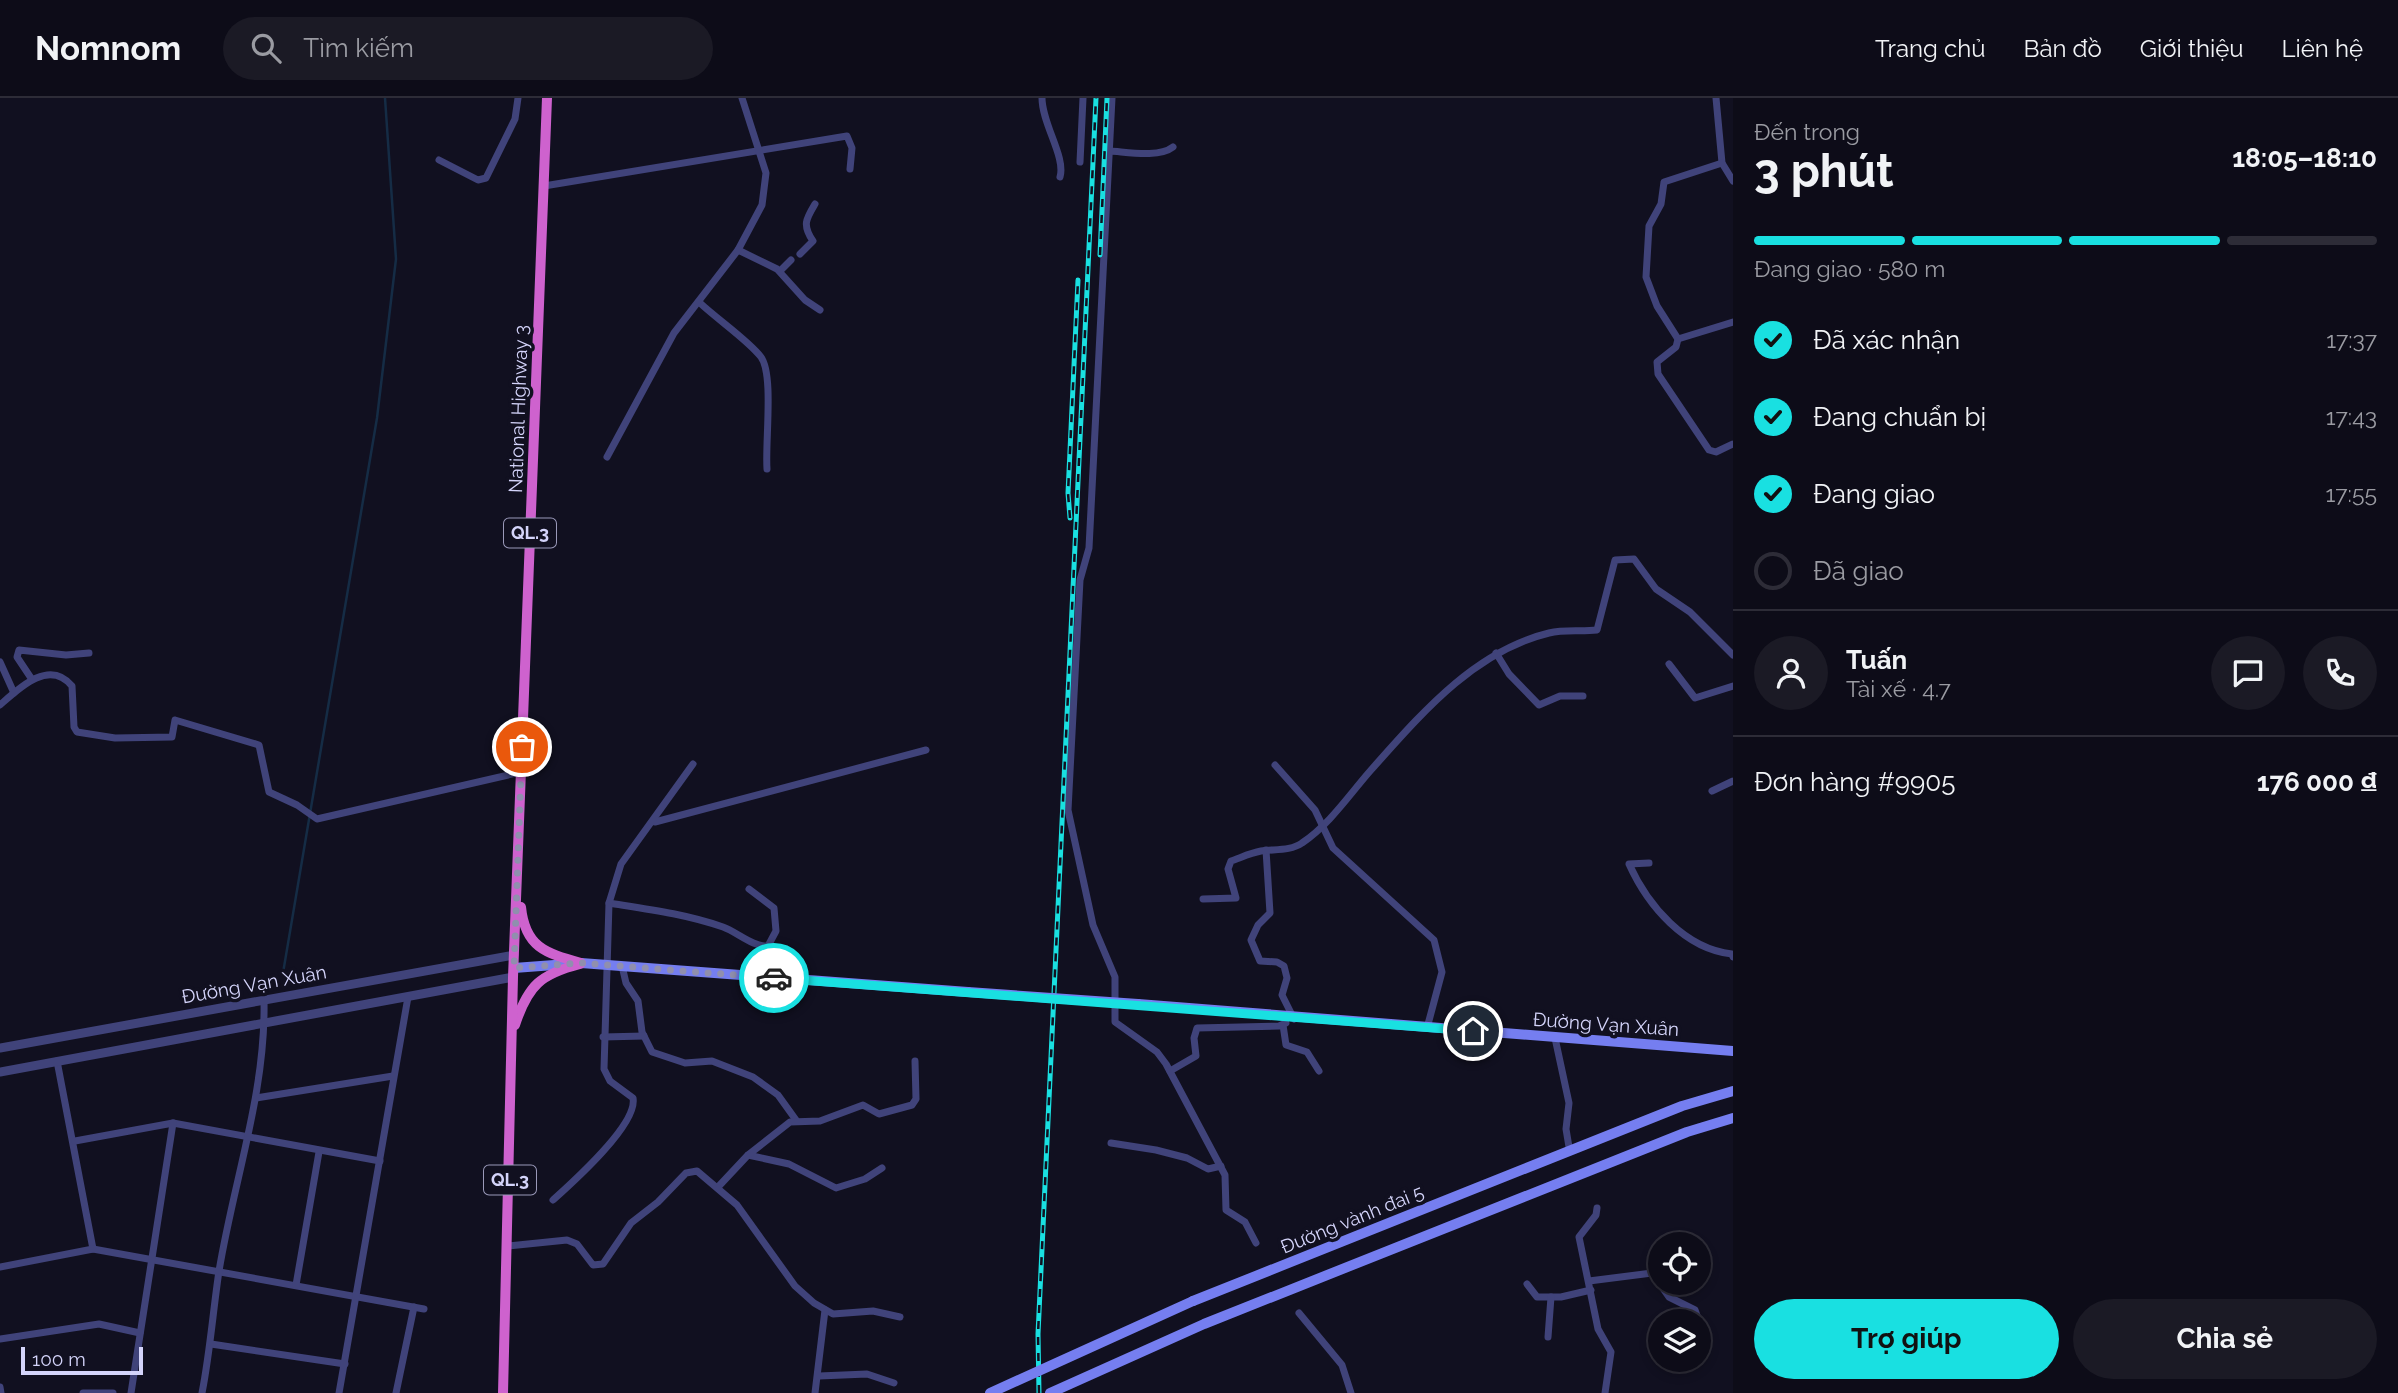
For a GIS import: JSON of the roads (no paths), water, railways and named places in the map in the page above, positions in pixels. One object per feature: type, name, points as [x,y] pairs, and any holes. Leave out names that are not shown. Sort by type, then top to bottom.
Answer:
[{"type":"highway","name":"National Highway 3","points":[[503,1393],[513,972],[547,98]]},
{"type":"highway","points":[[518,881],[522,918],[530,938],[552,955],[581,963]]},
{"type":"highway","points":[[512,1034],[526,997],[537,982],[547,974],[581,963]]},
{"type":"main road","name":"Đường Vạn Xuân","points":[[513,972],[581,963],[1138,1004],[1287,1021],[1427,1028],[1733,1051]]},
{"type":"main road","name":"Đường vành đai 5","points":[[990,1393],[1193,1301],[1682,1106],[1733,1091]]},
{"type":"main road","points":[[1050,1393],[1204,1324],[1687,1132],[1733,1118]]},
{"type":"street","points":[[439,160],[478,180],[486,178],[511,128],[518,98]]},
{"type":"street","points":[[607,457],[674,333],[700,303],[738,250],[762,205],[766,189],[761,151],[742,98]]},
{"type":"street","points":[[1042,98],[1043,118],[1062,165],[1060,177]]},
{"type":"street","points":[[1080,162],[1083,98]]},
{"type":"street","points":[[1112,98],[1089,548],[1080,580],[1068,810],[1093,925],[1115,977],[1115,1022],[1157,1052],[1170,1071],[1227,1180],[1226,1210],[1245,1222],[1256,1242]]},
{"type":"street","points":[[1716,98],[1722,163],[1733,181]]},
{"type":"street","points":[[544,186],[847,136],[852,148],[850,169]]},
{"type":"street","points":[[1110,151],[1145,153],[1167,151],[1173,147]]},
{"type":"street","points":[[1722,163],[1664,182],[1661,204],[1649,226],[1645,269],[1647,286],[1678,339],[1676,347],[1657,362],[1658,374],[1709,450],[1716,452],[1733,444]]},
{"type":"street","points":[[800,254],[812,243],[805,220],[815,204]]},
{"type":"street","points":[[738,250],[780,271],[805,300],[820,310]]},
{"type":"street","points":[[780,271],[792,260]]},
{"type":"street","points":[[700,303],[724,327],[754,349],[767,369],[767,469]]},
{"type":"street","points":[[1678,339],[1733,322]]},
{"type":"street","points":[[1203,899],[1236,898],[1229,864],[1266,850],[1298,846],[1322,825],[1455,682],[1496,653],[1553,632],[1597,630],[1613,563],[1618,559],[1630,558],[1637,561],[1656,589],[1690,612],[1733,654]]},
{"type":"street","points":[[31,678],[17,657],[19,650],[66,655],[89,653]]},
{"type":"street","points":[[1496,653],[1509,674],[1539,705],[1560,695],[1583,696]]},
{"type":"street","points":[[0,662],[15,692]]},
{"type":"street","points":[[1669,664],[1695,698],[1733,686]]},
{"type":"street","points":[[0,705],[31,678],[44,675],[69,682],[74,691],[74,727],[77,732],[115,738],[172,737],[175,720],[253,741],[263,751],[269,792],[296,805],[310,817],[322,819],[521,772]]},
{"type":"street","points":[[654,822],[926,750]]},
{"type":"street","points":[[553,1200],[587,1169],[632,1112],[633,1098],[606,1076],[603,1037],[609,903],[621,864],[654,822],[693,764]]},
{"type":"street","points":[[1275,765],[1315,810],[1333,848],[1434,940],[1442,972],[1427,1028]]},
{"type":"street","points":[[1712,791],[1733,781]]},
{"type":"street","points":[[1266,850],[1270,913],[1258,925],[1251,940],[1260,961],[1277,962],[1284,966],[1287,978],[1283,995],[1287,1021],[1286,1045],[1307,1052],[1319,1071]]},
{"type":"street","points":[[1649,863],[1629,864],[1665,917],[1703,948],[1732,954],[1733,957]]},
{"type":"street","points":[[609,903],[671,913],[724,927],[758,945],[768,946],[776,931],[774,908],[749,889]]},
{"type":"street","name":"Đường Vạn Xuân","points":[[0,1048],[514,955]]},
{"type":"street","points":[[622,966],[626,983],[638,1001],[644,1035],[652,1052],[685,1063],[712,1061],[768,1085],[796,1120]]},
{"type":"street","name":"Đường Vạn Xuân","points":[[0,1072],[408,996],[513,972]]},
{"type":"street","points":[[339,1393],[408,996]]},
{"type":"street","points":[[202,1393],[219,1271],[256,1098],[264,1000]]},
{"type":"street","points":[[1170,1071],[1194,1059],[1198,1028],[1287,1021]]},
{"type":"street","points":[[603,1037],[644,1035]]},
{"type":"street","points":[[1555,1038],[1569,1103],[1566,1129],[1569,1147]]},
{"type":"street","points":[[57,1061],[75,1141],[93,1249]]},
{"type":"street","points":[[718,1186],[748,1155],[796,1120],[820,1121],[856,1106],[867,1106],[879,1114],[912,1105],[916,1099],[915,1061]]},
{"type":"street","points":[[256,1098],[393,1076]]},
{"type":"street","points":[[75,1141],[173,1123],[246,1139],[380,1161]]},
{"type":"street","points":[[131,1393],[173,1123]]},
{"type":"street","points":[[1111,1143],[1187,1158],[1211,1169],[1221,1166]]},
{"type":"street","points":[[296,1285],[319,1152]]},
{"type":"street","points":[[748,1155],[789,1164],[836,1188],[865,1179],[882,1168]]},
{"type":"street","points":[[508,1246],[567,1240],[577,1244],[590,1263],[598,1266],[609,1258],[631,1223],[658,1202],[686,1173],[697,1171],[718,1186],[737,1205],[795,1286],[825,1310],[833,1314],[873,1311],[900,1317]]},
{"type":"street","points":[[1597,1208],[1596,1215],[1578,1237],[1598,1329],[1611,1352],[1605,1393]]},
{"type":"street","points":[[0,1267],[93,1249],[424,1309]]},
{"type":"street","points":[[1527,1284],[1537,1297],[1551,1297],[1590,1285],[1652,1273],[1669,1297],[1693,1309]]},
{"type":"street","points":[[1548,1337],[1551,1297]]},
{"type":"street","points":[[396,1393],[414,1307]]},
{"type":"street","points":[[816,1393],[819,1344],[825,1310]]},
{"type":"street","points":[[1299,1313],[1342,1365],[1351,1393]]},
{"type":"street","points":[[0,1339],[99,1324],[140,1333]]},
{"type":"street","points":[[211,1343],[345,1364]]},
{"type":"street","points":[[819,1376],[867,1374],[894,1383]]},
{"type":"street","points":[[0,1387],[1,1393]]},
{"type":"street","points":[[83,1393],[113,1393]]},
{"type":"waterway","points":[[283,973],[377,418],[396,259],[385,98]]},
{"type":"railway","points":[[1039,1393],[1038,1334],[1096,98]]},
{"type":"railway","points":[[1100,255],[1107,98]]},
{"type":"railway","points":[[1070,518],[1068,493],[1078,280]]}]
